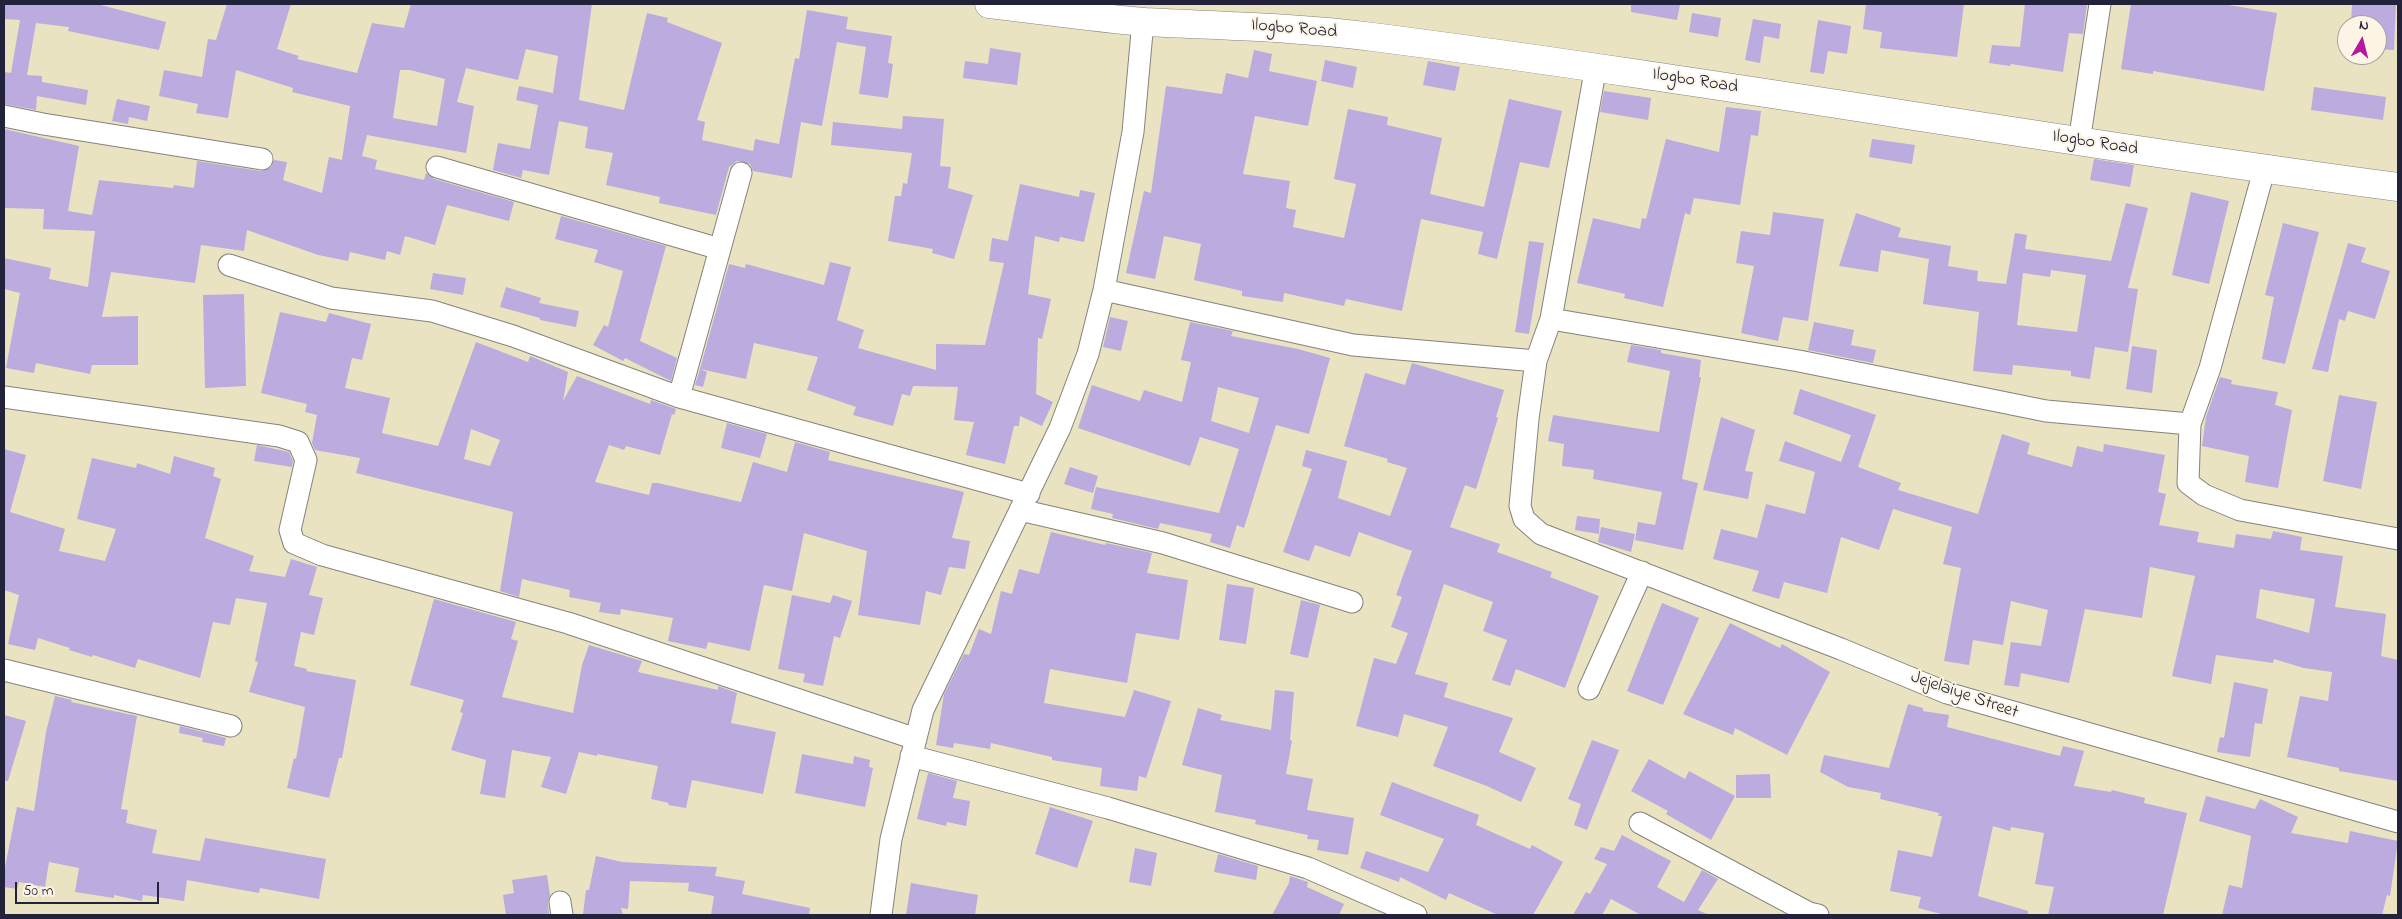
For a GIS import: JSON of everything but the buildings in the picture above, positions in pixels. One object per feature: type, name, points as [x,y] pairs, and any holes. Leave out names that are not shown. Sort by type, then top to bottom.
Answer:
[{"type":"main road","name":"Ilogbo Road","points":[[989,4],[1143,22],[1250,26],[1358,35],[1596,66],[2264,170],[2398,187]]},
{"type":"street","points":[[2079,142],[2100,4]]},
{"type":"street","points":[[881,915],[891,839],[923,710],[1064,419],[1088,354],[1104,290],[1133,132],[1143,22]]},
{"type":"street","points":[[1104,290],[1353,344],[1536,361],[1551,319],[1596,66]]},
{"type":"street","points":[[4,116],[262,159]]},
{"type":"street","points":[[436,168],[720,249]]},
{"type":"street","points":[[2264,170],[2210,368],[2190,424],[2188,483],[2204,495],[2240,510],[2398,539]]},
{"type":"street","points":[[679,397],[742,173]]},
{"type":"street","points":[[229,265],[332,298],[432,311],[522,339],[679,397],[1352,602]]},
{"type":"street","points":[[1551,319],[1798,362],[2046,411],[2190,424]]},
{"type":"street","name":"Jejelaiye Street","points":[[1536,361],[1520,492],[1520,506],[1524,519],[1541,534],[1841,649],[1947,693],[2398,822]]},
{"type":"street","points":[[4,397],[279,436],[298,442],[306,460],[290,530],[294,544],[322,555],[568,623],[913,747],[1308,868],[1416,915]]},
{"type":"street","points":[[1590,689],[1642,572]]},
{"type":"street","points":[[4,670],[231,726]]},
{"type":"street","points":[[1640,823],[1809,913],[1818,915]]}]
